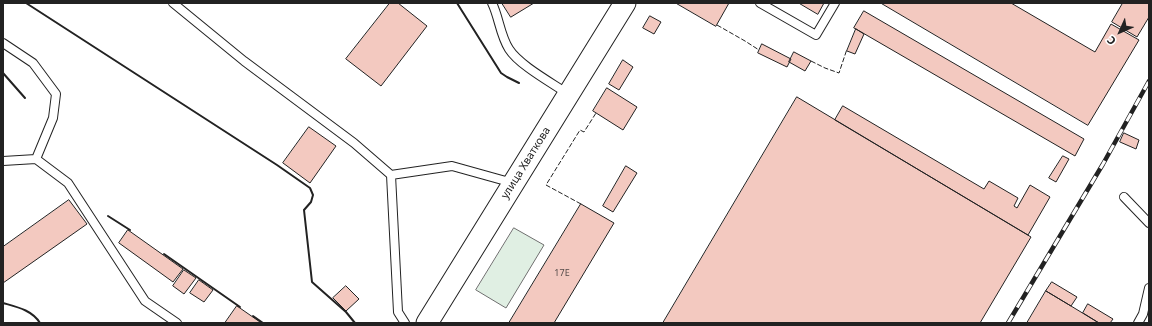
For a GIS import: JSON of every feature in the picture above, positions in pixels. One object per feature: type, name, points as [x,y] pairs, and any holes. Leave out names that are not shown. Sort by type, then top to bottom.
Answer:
[{"type":"street","name":"улица Хваткова","points":[[427,323],[626,3]]},
{"type":"lane","points":[[173,3],[244,61],[354,143],[391,175],[398,312],[405,323]]},
{"type":"lane","points":[[492,3],[499,26],[509,50],[521,62],[569,94]]},
{"type":"lane","points":[[760,3],[816,35],[836,3]]},
{"type":"lane","points":[[3,43],[33,63],[56,94],[53,118],[36,159]]},
{"type":"lane","points":[[3,161],[36,159],[68,183],[145,301],[177,323]]},
{"type":"lane","points":[[391,175],[452,166],[513,184]]},
{"type":"lane","points":[[1124,197],[1149,223]]},
{"type":"lane","points":[[1138,323],[1143,314],[1149,288]]},
{"type":"green space","points":[[514,228],[544,245],[506,308],[476,290]]},
{"type":"building","points":[[390,3],[398,3],[427,26],[381,86],[346,59]]},
{"type":"building","points":[[502,3],[534,3],[511,17]]},
{"type":"building","points":[[676,3],[729,3],[716,26]]},
{"type":"building","points":[[799,3],[824,3],[818,14]]},
{"type":"building","points":[[881,3],[1011,3],[1095,52],[1111,24],[1139,40],[1088,125]]},
{"type":"building","points":[[1123,3],[1149,3],[1149,17],[1137,37],[1112,22]]},
{"type":"building","points":[[864,11],[1084,139],[1075,156],[854,28]]},
{"type":"building","points":[[650,16],[661,22],[654,34],[643,28]]},
{"type":"building","points":[[856,29],[864,34],[855,54],[847,51]]},
{"type":"building","points":[[762,44],[791,59],[787,67],[758,53]]},
{"type":"building","points":[[794,52],[811,61],[805,71],[789,62]]},
{"type":"building","points":[[623,60],[633,67],[619,90],[609,84]]},
{"type":"building","points":[[607,88],[637,107],[623,130],[593,111]]},
{"type":"building","points":[[797,97],[1031,237],[980,323],[663,323]]},
{"type":"building","points":[[843,106],[984,189],[989,181],[1018,198],[1014,206],[1017,208],[1030,185],[1050,197],[1028,235],[835,120]]},
{"type":"building","points":[[309,127],[336,146],[310,183],[283,163]]},
{"type":"building","points":[[1124,133],[1139,140],[1136,149],[1120,142]]},
{"type":"building","points":[[1063,156],[1069,159],[1056,182],[1049,178]]},
{"type":"building","points":[[626,166],[637,173],[613,212],[603,206]]},
{"type":"building","points":[[69,200],[87,224],[3,283],[3,247]]},
{"type":"building","points":[[581,204],[614,223],[554,323],[509,323]]},
{"type":"building","points":[[128,230],[183,269],[173,282],[119,243]]},
{"type":"building","points":[[184,270],[196,278],[184,294],[173,286]]},
{"type":"building","points":[[199,280],[213,290],[204,302],[190,293]]},
{"type":"building","points":[[1052,282],[1077,297],[1071,306],[1046,291]]},
{"type":"building","points":[[346,286],[359,299],[346,311],[333,298]]},
{"type":"building","points":[[1046,291],[1071,306],[1099,323],[1027,323]]},
{"type":"building","points":[[1088,304],[1113,319],[1110,323],[1099,323],[1083,313]]},
{"type":"building","points":[[237,306],[260,322],[225,323]]},
{"type":"railway","points":[[1008,323],[1103,164],[1149,81]]},
{"type":"fence","points":[[717,25],[759,50]]},
{"type":"fence","points":[[811,61],[839,73],[847,49]]},
{"type":"fence","points":[[581,204],[546,185],[580,130],[584,132],[596,113]]},
{"type":"wall","points":[[26,3],[277,165],[310,188],[313,195],[311,202],[304,210],[312,282],[346,312],[355,323]]},
{"type":"wall","points":[[457,3],[501,73],[519,83]]},
{"type":"wall","points":[[3,73],[25,98]]},
{"type":"wall","points":[[108,216],[130,230]]},
{"type":"wall","points":[[164,254],[240,307]]},
{"type":"wall","points":[[3,303],[28,312],[40,323]]},
{"type":"wall","points":[[253,316],[263,323]]}]
